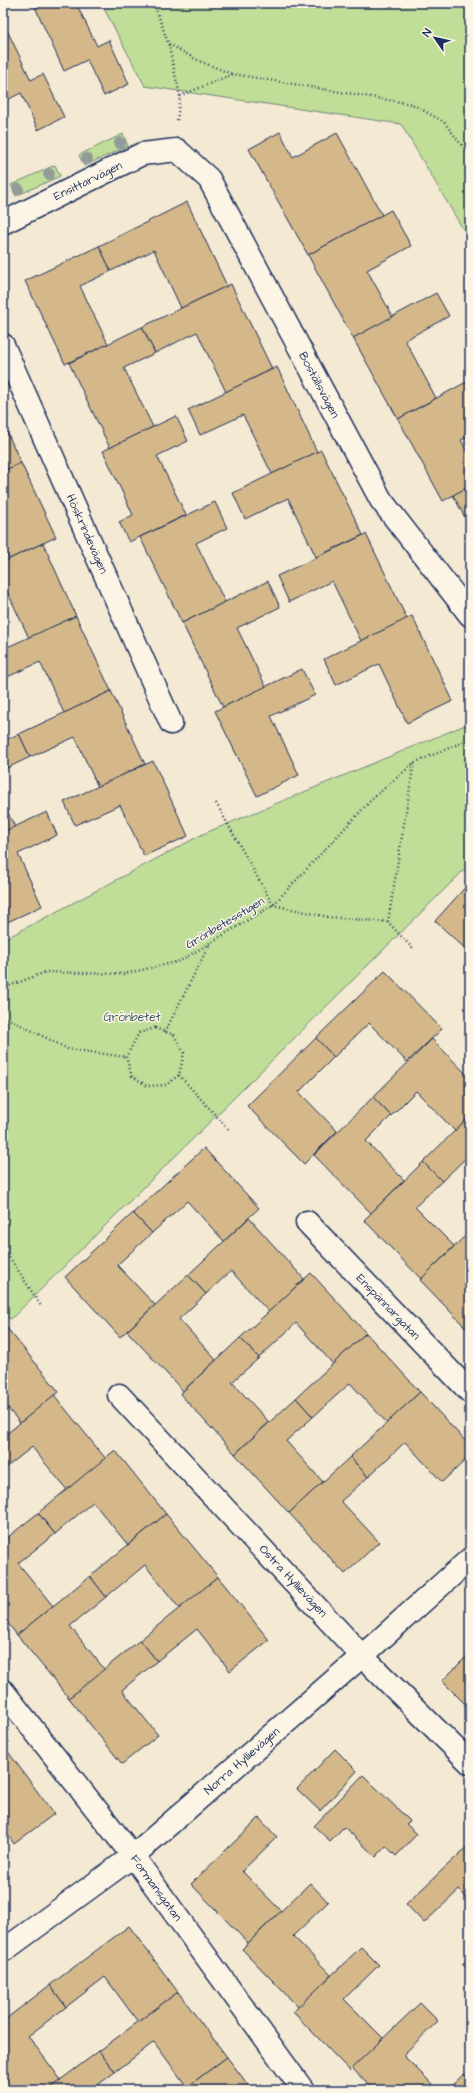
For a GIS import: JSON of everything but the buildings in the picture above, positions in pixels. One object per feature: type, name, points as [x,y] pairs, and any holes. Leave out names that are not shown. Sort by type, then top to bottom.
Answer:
[{"type":"street","name":"Ensittarvägen","points":[[3,223],[142,154],[177,150]]},
{"type":"street","name":"Boställsvägen","points":[[177,150],[209,178],[380,500],[470,615]]},
{"type":"street","name":"Höskrindevägen","points":[[3,344],[171,723]]},
{"type":"street","name":"Enspännargatan","points":[[307,1222],[470,1392]]},
{"type":"street","name":"Östra Hyllievägen","points":[[120,1395],[362,1656],[470,1763]]},
{"type":"street","name":"Norra Hyllievägen","points":[[3,1951],[133,1856],[362,1656],[470,1559]]},
{"type":"street","name":"Formansgatan","points":[[3,1691],[133,1856],[303,2090]]},
{"type":"path","points":[[154,3],[168,43],[180,96],[177,120],[177,150]]},
{"type":"path","points":[[168,43],[199,61],[233,74],[412,104],[444,122],[470,156]]},
{"type":"path","points":[[180,96],[233,74]]},
{"type":"path","name":"Grönbetesstigen","points":[[3,990],[9,986],[46,972],[124,974],[180,961],[273,905],[373,798],[414,763],[470,739]]},
{"type":"path","points":[[388,922],[414,763]]},
{"type":"path","points":[[216,803],[273,905],[329,917],[388,922],[414,950]]},
{"type":"path","points":[[165,1032],[210,942]]},
{"type":"path","points":[[3,1016],[68,1049],[126,1057]]},
{"type":"path","points":[[155,1028],[165,1032],[174,1035],[184,1053],[179,1075],[166,1085],[147,1086],[132,1076],[126,1057],[139,1033],[155,1028]]},
{"type":"path","points":[[179,1075],[230,1131]]},
{"type":"path","points":[[3,1247],[42,1306]]},
{"type":"green space","points":[[101,3],[470,3],[470,241],[401,124],[145,86]]},
{"type":"green space","points":[[123,134],[128,146],[84,166],[79,155]]},
{"type":"green space","points":[[55,165],[60,176],[16,196],[11,185]]},
{"type":"green space","name":"Grönbetet","points":[[470,723],[470,864],[11,1319],[3,1316],[3,940],[203,834]]}]
